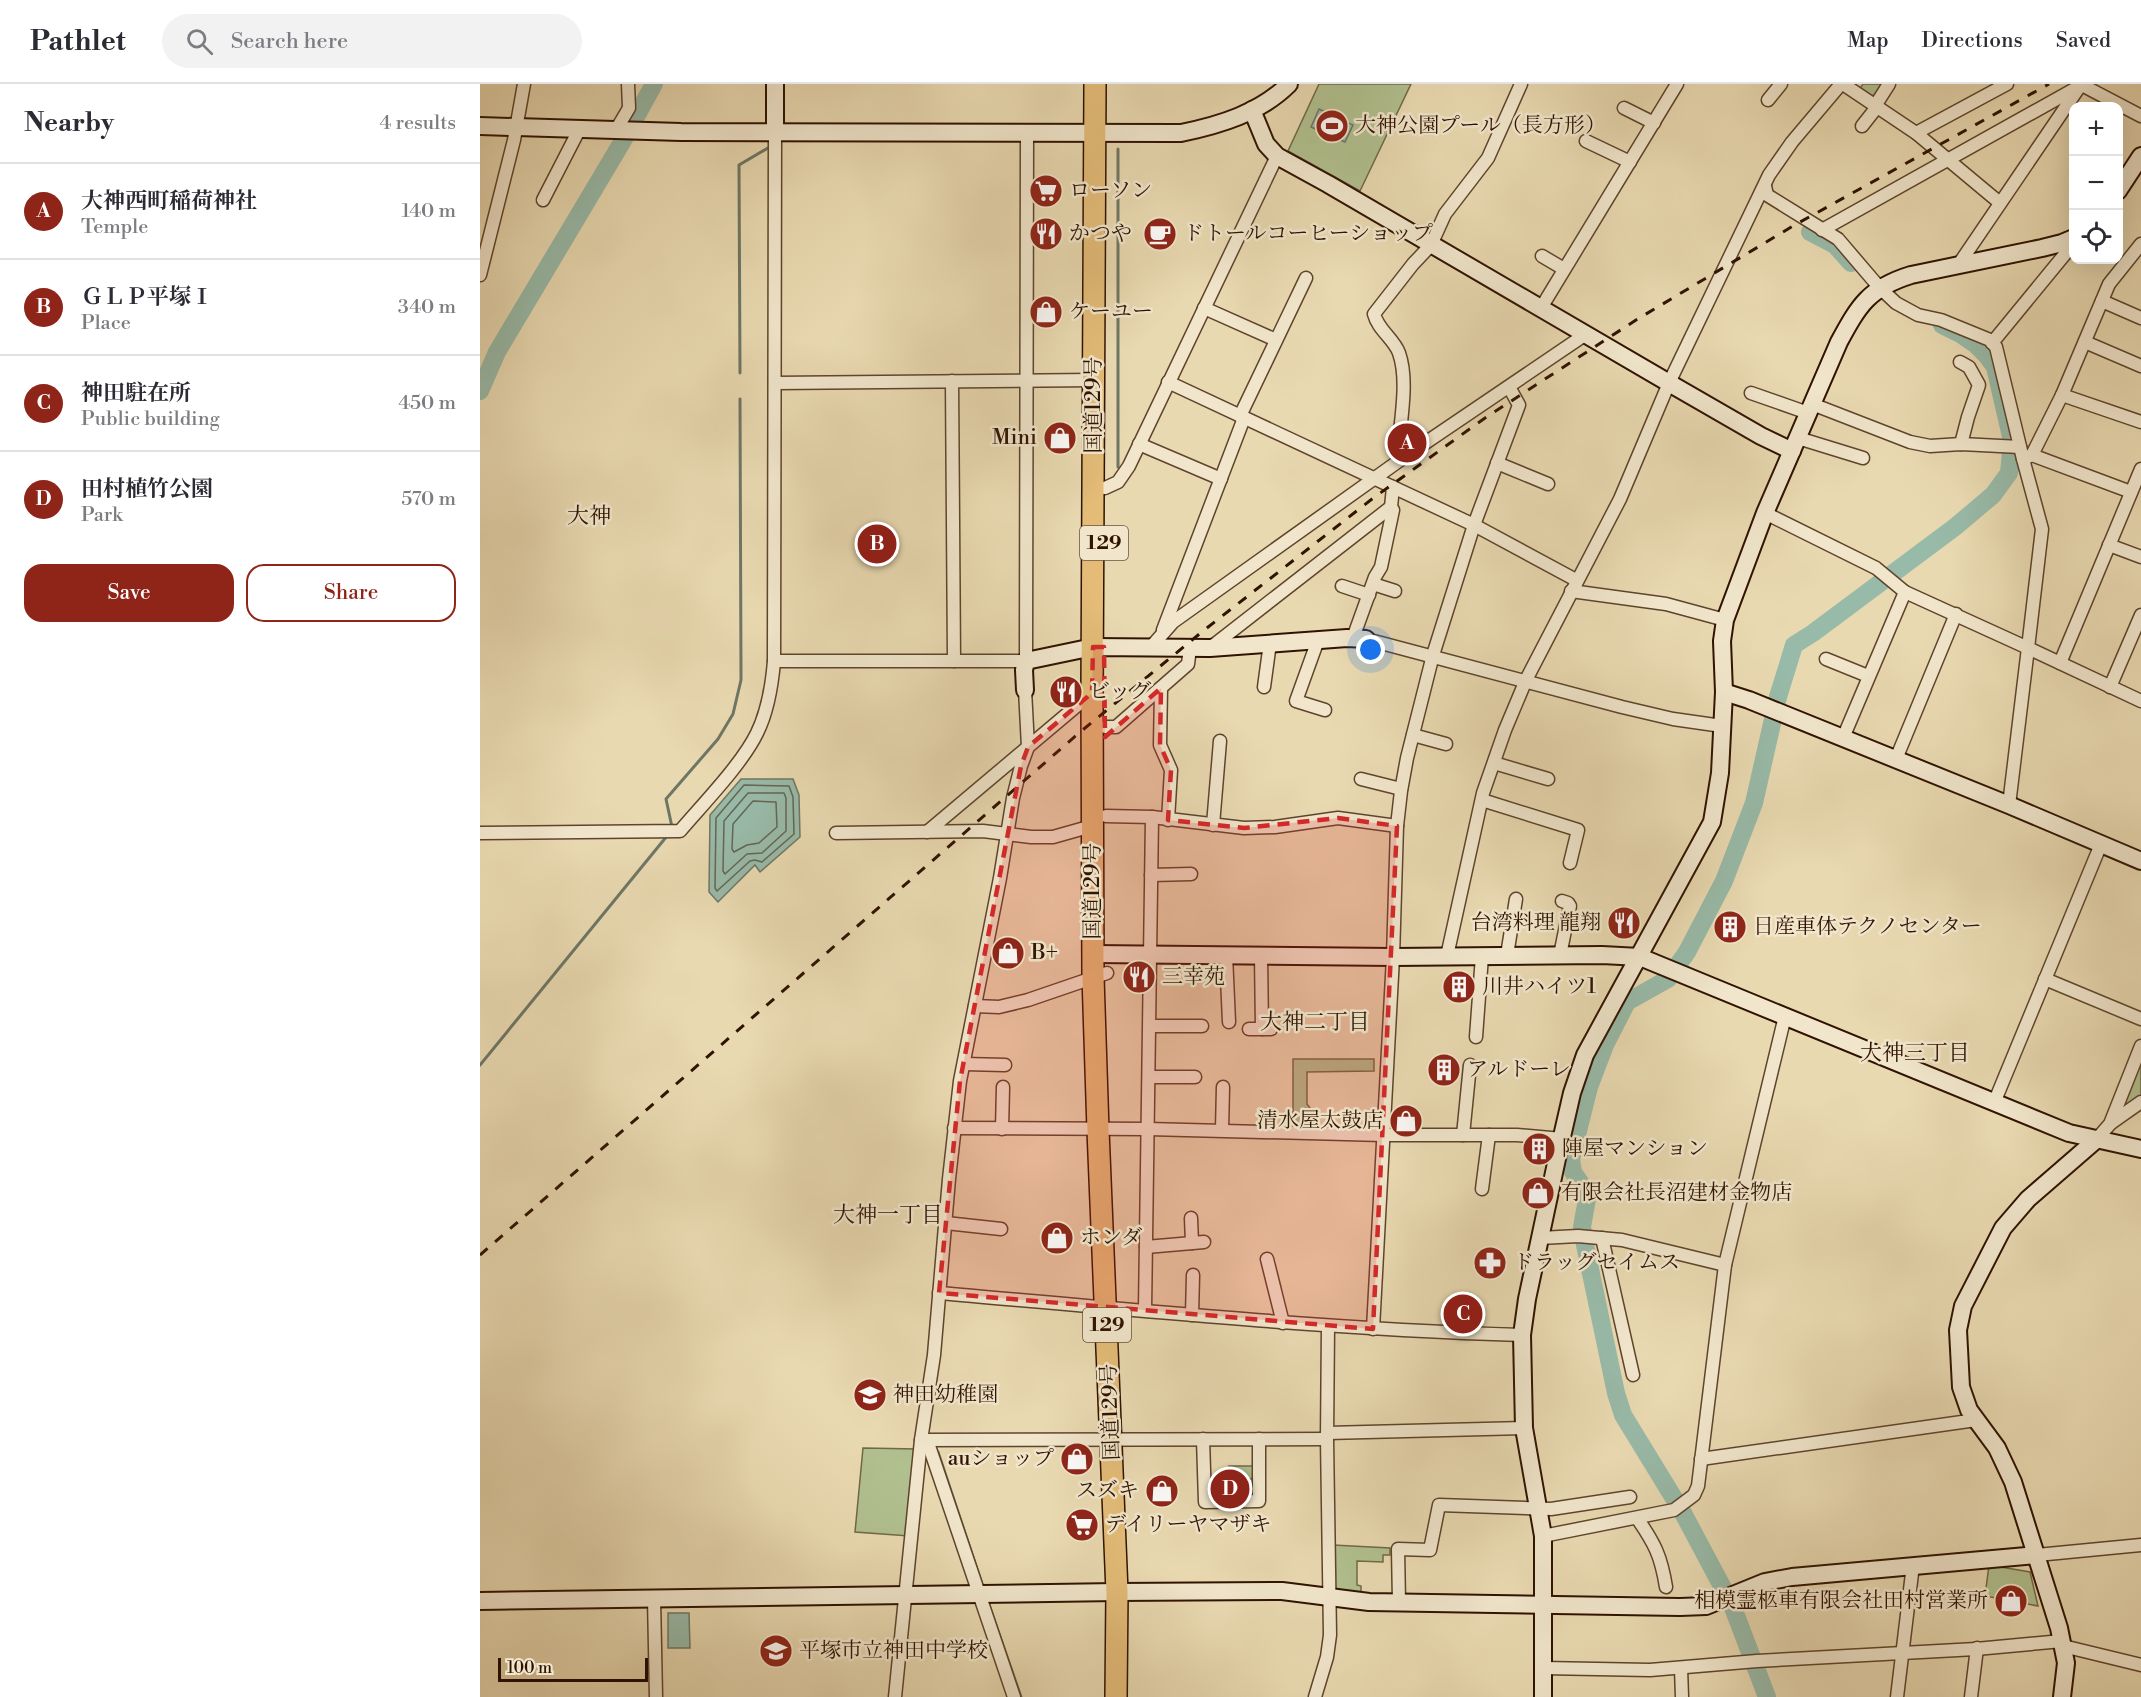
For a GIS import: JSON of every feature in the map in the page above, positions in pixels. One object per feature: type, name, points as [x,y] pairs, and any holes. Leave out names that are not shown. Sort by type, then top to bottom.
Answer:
[{"type":"highway","name":"国道129号","points":[[1095,84],[1101,133],[1105,488],[1098,647],[1092,693],[1099,821],[1105,1130],[1129,1697]]},
{"type":"highway","name":"国道129号","points":[[1099,821],[1105,727],[1098,647],[1094,380],[1101,133],[1107,84]]},
{"type":"highway","name":"国道129号","points":[[1116,1697],[1124,1592]]},
{"type":"street","points":[[480,275],[517,128],[524,84]]},
{"type":"street","points":[[618,130],[629,108],[628,84]]},
{"type":"street","points":[[480,834],[680,831],[737,763],[757,734],[770,696],[774,661],[775,84]]},
{"type":"street","points":[[480,126],[637,131],[1181,133],[1226,122],[1252,110],[1288,84]]},
{"type":"street","points":[[1402,458],[1398,452],[1403,368],[1398,351],[1376,321],[1374,314],[1431,245],[1445,214],[1488,158],[1521,84]]},
{"type":"street","points":[[1447,956],[1482,800],[1504,730],[1526,680],[1620,499],[1669,383],[1778,161],[1842,84],[1916,134],[2000,203]]},
{"type":"street","points":[[1862,126],[1889,84]]},
{"type":"street","points":[[1916,134],[2007,84]]},
{"type":"street","points":[[1822,230],[2080,85]]},
{"type":"street","points":[[2080,85],[2141,116]]},
{"type":"street","points":[[1959,264],[2080,85]]},
{"type":"street","points":[[1541,308],[1654,123],[1671,86]]},
{"type":"street","points":[[1624,108],[1654,123]]},
{"type":"street","points":[[1252,110],[1266,144],[1277,156],[1761,436],[1863,458]]},
{"type":"street","points":[[543,200],[579,130]]},
{"type":"street","points":[[895,1697],[934,1355],[954,1128],[1018,777],[1028,747],[1024,670],[1026,661],[1028,132]]},
{"type":"street","points":[[1586,141],[1630,162]]},
{"type":"street","points":[[1105,488],[1118,482],[1129,466],[1277,156]]},
{"type":"street","points":[[2123,184],[2140,158]]},
{"type":"street","points":[[1765,186],[1767,195],[1838,239],[1879,288],[1896,303],[1918,315],[1941,320],[1992,343],[1996,347],[2025,454],[2042,529],[2009,805]]},
{"type":"street","points":[[1543,1697],[1543,1536],[1524,1428],[1522,1335],[1527,1299],[1572,1093],[1585,1055],[1712,822],[1720,773],[1724,692],[1722,641],[1725,620],[1765,513],[1839,342],[1853,317],[1879,288],[1911,274],[2042,248],[2069,239]]},
{"type":"street","points":[[2025,454],[2062,394],[2109,285],[2141,244]]},
{"type":"street","points":[[1992,343],[2069,249]]},
{"type":"street","points":[[1542,256],[1564,269]]},
{"type":"street","points":[[1151,647],[1162,632],[1221,479],[1242,417],[1306,278]]},
{"type":"street","points":[[2102,301],[2136,319]]},
{"type":"street","points":[[1204,308],[1276,340]]},
{"type":"street","points":[[1162,632],[1402,458],[1586,334]]},
{"type":"street","points":[[2085,342],[2141,366]]},
{"type":"street","points":[[1961,444],[1975,407],[1979,385],[1967,363]]},
{"type":"street","points":[[775,383],[1094,380]]},
{"type":"street","points":[[952,381],[954,661]]},
{"type":"street","points":[[1168,382],[1474,525],[1574,585],[1666,604],[1725,620]]},
{"type":"street","points":[[1373,1329],[1393,957],[1397,826],[1401,789],[1440,613],[1519,405],[1509,387]]},
{"type":"street","points":[[1751,393],[1767,394],[1910,442],[1930,446],[1961,444],[2025,454],[2131,492]]},
{"type":"street","points":[[2062,394],[2141,422]]},
{"type":"street","points":[[1139,444],[1221,479]]},
{"type":"street","points":[[1497,463],[1548,484]]},
{"type":"street","points":[[2060,663],[2141,469]]},
{"type":"street","points":[[1359,638],[1371,589],[1382,567],[1393,510],[1391,507],[1393,487]]},
{"type":"street","points":[[1210,648],[1391,507]]},
{"type":"street","points":[[1765,513],[1876,568],[1905,592],[2141,701]]},
{"type":"street","points":[[2109,545],[2141,557]]},
{"type":"street","points":[[1342,586],[1395,591]]},
{"type":"street","points":[[1843,738],[1905,592]]},
{"type":"street","points":[[1896,759],[1956,614]]},
{"type":"street","points":[[2110,687],[2141,615]]},
{"type":"street","points":[[774,661],[1026,661],[1098,647],[1210,648],[1359,638],[1622,707],[1673,719],[1722,726]]},
{"type":"street","points":[[1318,640],[1296,700],[1318,711]]},
{"type":"street","points":[[1264,687],[1270,644]]},
{"type":"street","points":[[1105,727],[1116,727],[1188,664],[1190,648]]},
{"type":"street","points":[[1826,659],[1868,676]]},
{"type":"street","points":[[1161,688],[1163,691],[1160,745],[1172,770],[1168,820]]},
{"type":"street","points":[[1724,692],[1896,759],[2141,861]]},
{"type":"street","points":[[927,832],[1092,693]]},
{"type":"street","points":[[1413,735],[1446,744]]},
{"type":"street","points":[[1213,825],[1211,792],[1222,748]]},
{"type":"street","points":[[1494,763],[1548,779]]},
{"type":"street","points":[[1361,779],[1401,789]]},
{"type":"street","points":[[1482,800],[1532,820],[1578,830],[1575,857]]},
{"type":"street","points":[[1145,1310],[1152,818]]},
{"type":"street","points":[[836,833],[983,831],[1031,837],[1053,837],[1099,821],[1152,818],[1244,828],[1275,827],[1338,818],[1397,826]]},
{"type":"street","points":[[1994,1103],[2101,844]]},
{"type":"street","points":[[1151,875],[1191,874]]},
{"type":"street","points":[[1507,956],[1516,899]]},
{"type":"street","points":[[1560,955],[1570,906]]},
{"type":"street","points":[[975,1006],[999,1007],[1028,1000],[1100,964],[1151,954],[1640,957],[2069,1133],[2141,1149]]},
{"type":"street","points":[[1226,955],[1229,1022]]},
{"type":"street","points":[[1261,955],[1266,987],[1261,1029]]},
{"type":"street","points":[[1476,1036],[1482,956]]},
{"type":"street","points":[[2045,979],[2141,1019]]},
{"type":"street","points":[[1543,1536],[1599,1523],[1674,1510],[1694,1495],[1698,1486],[1725,1265],[1785,1016]]},
{"type":"street","points":[[1150,1026],[1202,1026]]},
{"type":"street","points":[[2112,1122],[2141,1046]]},
{"type":"street","points":[[964,1064],[1005,1065]]},
{"type":"street","points":[[1463,1135],[1470,1065]]},
{"type":"street","points":[[1149,1077],[1196,1077]]},
{"type":"street","points":[[1002,1087],[1002,1129]]},
{"type":"street","points":[[1222,1130],[1223,1087]]},
{"type":"street","points":[[2062,1697],[2066,1663],[2037,1555],[2007,1467],[1997,1448],[1969,1410],[1961,1387],[1958,1330],[1963,1306],[2003,1228],[2028,1198],[2096,1140],[2112,1122],[2141,1102]]},
{"type":"street","points":[[954,1128],[1517,1135],[1562,1139]]},
{"type":"street","points":[[1482,1189],[1489,1135]]},
{"type":"street","points":[[1146,1247],[1198,1243],[1191,1218]]},
{"type":"street","points":[[945,1223],[1001,1229]]},
{"type":"street","points":[[1540,1238],[1578,1236],[1622,1240],[1725,1265]]},
{"type":"street","points":[[1602,1238],[1633,1375]]},
{"type":"street","points":[[1267,1259],[1283,1323]]},
{"type":"street","points":[[1192,1315],[1193,1275]]},
{"type":"street","points":[[939,1293],[1283,1323],[1522,1335]]},
{"type":"street","points":[[1315,1697],[1328,1657],[1330,1635],[1328,1326]]},
{"type":"street","points":[[1701,1459],[1976,1420]]},
{"type":"street","points":[[924,1440],[1259,1439],[1524,1428]]},
{"type":"street","points":[[1203,1439],[1205,1502],[1259,1501],[1259,1439]]},
{"type":"street","points":[[924,1440],[1014,1697]]},
{"type":"street","points":[[1399,1602],[1398,1549],[1430,1550],[1439,1505],[1551,1509],[1630,1497]]},
{"type":"street","points":[[1637,1518],[1655,1545],[1663,1566],[1666,1587]]},
{"type":"street","points":[[480,1601],[1282,1591],[1329,1598],[1399,1602],[1680,1607],[1706,1606],[1765,1582],[1792,1577],[2141,1545]]},
{"type":"street","points":[[1897,1697],[1913,1565]]},
{"type":"street","points":[[654,1598],[656,1697]]},
{"type":"street","points":[[1543,1668],[1650,1670],[2062,1644],[2141,1665]]},
{"type":"street","points":[[1971,1697],[1977,1648]]},
{"type":"street","points":[[1681,1668],[1682,1697]]},
{"type":"highlighted area","points":[[1093,647],[1104,647],[1105,737],[1161,688],[1160,745],[1171,770],[1168,820],[1244,828],[1338,818],[1397,826],[1373,1329],[939,1293],[960,1081],[1021,766],[1028,747],[1092,693]]},
{"type":"green space","points":[[1319,84],[1411,84],[1360,191],[1288,151]]},
{"type":"green space","points":[[1863,84],[1885,84],[1877,95],[1867,96],[1859,90]]},
{"type":"green space","points":[[2141,1055],[2141,1098],[2116,1117]]},
{"type":"green space","points":[[1293,1059],[1374,1059],[1374,1071],[1307,1072],[1310,1128],[1293,1128]]},
{"type":"green space","points":[[863,1448],[917,1449],[909,1536],[855,1532]]},
{"type":"green space","points":[[1229,1466],[1258,1466],[1258,1479],[1232,1479],[1232,1498],[1229,1498]]},
{"type":"green space","points":[[1333,1545],[1390,1548],[1390,1555],[1383,1555],[1383,1562],[1357,1561],[1357,1585],[1361,1586],[1361,1596],[1334,1592]]},
{"type":"green space","points":[[1989,1565],[2030,1572],[2038,1606],[1985,1596]]},
{"type":"water","name":"大神公園プール（長方形）","points":[[1319,109],[1353,125],[1345,142],[1311,127]]},
{"type":"water","points":[[741,779],[793,779],[799,795],[800,837],[760,872],[755,865],[718,902],[709,892],[710,815]]},
{"type":"water","points":[[668,1613],[689,1613],[690,1648],[668,1648]]},
{"type":"waterway","points":[[480,391],[497,352],[621,144],[654,84]]},
{"type":"waterway","points":[[740,373],[739,165],[768,148]]},
{"type":"waterway","points":[[1118,149],[1118,467]]},
{"type":"waterway","points":[[1810,232],[1835,245],[1851,263]]},
{"type":"waterway","points":[[1767,1697],[1732,1605],[1683,1513],[1623,1415],[1616,1393],[1585,1245],[1582,1227],[1587,1199],[1584,1188],[1573,1172],[1571,1159],[1589,1087],[1605,1045],[1627,1002],[1668,979],[1687,952],[1724,881],[1754,803],[1778,697],[1794,645],[1955,527],[1993,495],[2009,473],[2012,441],[1995,367],[1975,344],[1942,325]]},
{"type":"waterway","points":[[672,827],[666,799],[718,739],[733,714],[741,680],[740,399]]},
{"type":"waterway","points":[[480,1065],[667,836]]},
{"type":"waterway","points":[[938,1452],[983,1587]]},
{"type":"waterway","points":[[987,1599],[1021,1697]]},
{"type":"railway","points":[[480,1255],[1079,733],[1203,631],[1372,499],[1485,418],[1636,320],[1793,226],[2049,84]]},
{"type":"place","name":"大神公園プール（長方形）","points":[[1332,126]]},
{"type":"place","name":"ローソン","points":[[1046,191]]},
{"type":"place","name":"かつや","points":[[1046,234]]},
{"type":"place","name":"ドトールコーヒーショップ","points":[[1160,234]]},
{"type":"place","name":"ケーユー","points":[[1046,312]]},
{"type":"place","name":"Mini","points":[[1060,438]]},
{"type":"place","name":"大神西町稲荷神社","points":[[1407,443]]},
{"type":"place","name":"ＧＬＰ平塚Ⅰ","points":[[877,544]]},
{"type":"place","name":"ビッグ","points":[[1066,692]]},
{"type":"place","name":"台湾料理 龍翔","points":[[1624,923]]},
{"type":"place","name":"日産車体テクノセンター","points":[[1730,927]]},
{"type":"place","name":"B+","points":[[1008,953]]},
{"type":"place","name":"三幸苑","points":[[1139,977]]},
{"type":"place","name":"川井ハイツ1","points":[[1459,987]]},
{"type":"place","name":"アルドーレ","points":[[1444,1070]]},
{"type":"place","name":"清水屋太鼓店","points":[[1406,1121]]},
{"type":"place","name":"陣屋マンション","points":[[1539,1149]]},
{"type":"place","name":"有限会社長沼建材金物店","points":[[1538,1193]]},
{"type":"place","name":"ホンダ","points":[[1057,1238]]},
{"type":"place","name":"ドラッグセイムス","points":[[1490,1263]]},
{"type":"place","name":"神田駐在所","points":[[1463,1314]]},
{"type":"place","name":"神田幼稚園","points":[[870,1395]]},
{"type":"place","name":"auショップ","points":[[1077,1459]]},
{"type":"place","name":"田村植竹公園","points":[[1230,1489]]},
{"type":"place","name":"スズキ","points":[[1162,1491]]},
{"type":"place","name":"デイリーヤマザキ","points":[[1082,1525]]},
{"type":"place","name":"相模霊柩車有限会社田村営業所","points":[[2011,1601]]},
{"type":"place","name":"平塚市立神田中学校","points":[[776,1651]]},
{"type":"district","name":"大神","points":[[589,516]]},
{"type":"district","name":"大神二丁目","points":[[1315,1022]]},
{"type":"district","name":"大神三丁目","points":[[1915,1053]]},
{"type":"district","name":"大神一丁目","points":[[888,1215]]}]
